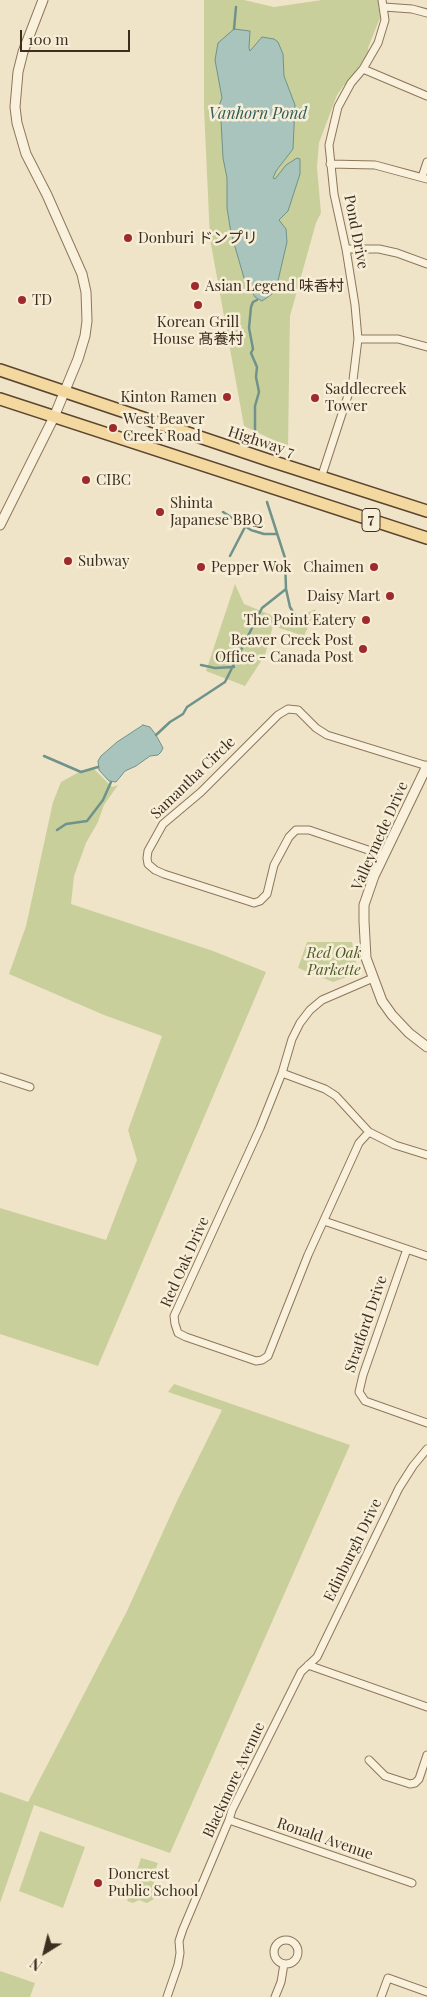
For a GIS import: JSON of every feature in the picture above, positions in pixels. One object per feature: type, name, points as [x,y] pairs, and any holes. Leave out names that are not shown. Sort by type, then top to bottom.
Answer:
[{"type":"main road","name":"Highway 7","points":[[0,370],[62,397],[427,511]]},
{"type":"main road","name":"7","points":[[0,399],[427,538]]},
{"type":"street","points":[[0,525],[54,417],[85,336],[86,292],[82,274],[26,154],[17,123],[15,107],[18,72],[23,52],[43,0]]},
{"type":"street","points":[[383,4],[427,13]]},
{"type":"street","name":"Pond Drive","points":[[321,478],[353,380],[358,339],[355,305],[346,249],[340,226],[329,146],[338,107],[351,83],[363,69],[378,43],[385,20],[383,4]]},
{"type":"street","points":[[363,69],[427,96]]},
{"type":"street","points":[[330,164],[375,166],[424,178],[427,162]]},
{"type":"street","points":[[346,249],[379,249],[397,253],[427,264]]},
{"type":"street","points":[[358,339],[398,339],[427,347]]},
{"type":"street","name":"Samantha Circle","points":[[383,855],[309,830],[296,830],[289,837],[274,865],[266,894],[260,901],[254,903],[154,870],[148,864],[146,858],[163,824],[201,792],[272,722],[288,709],[298,710],[316,728],[327,735],[427,766]]},
{"type":"street","name":"Valleymede Drive","points":[[427,766],[383,855],[364,906],[366,958],[382,1001],[409,1033],[427,1047]]},
{"type":"street","name":"Red Oak Drive","points":[[369,1132],[360,1143],[295,1282],[268,1356],[256,1361],[178,1333],[174,1316],[260,1128],[282,1073],[292,1039],[300,1023],[310,1010],[322,1000],[373,978]]},
{"type":"street","points":[[282,1073],[325,1089],[336,1096],[369,1132],[395,1145],[427,1155]]},
{"type":"street","points":[[0,1077],[30,1087]]},
{"type":"street","points":[[324,1221],[427,1256]]},
{"type":"street","name":"Stratford Drive","points":[[406,1249],[362,1375],[359,1392],[365,1401],[427,1423]]},
{"type":"street","name":"Edinburgh Drive","points":[[308,1664],[317,1657],[399,1488],[427,1449]]},
{"type":"street","points":[[308,1664],[427,1707]]},
{"type":"street","name":"Blackmore Avenue","points":[[167,1997],[178,1965],[179,1941],[183,1929],[232,1810],[301,1672],[308,1664]]},
{"type":"street","points":[[369,1760],[385,1776],[410,1784],[415,1783],[419,1779],[427,1756]]},
{"type":"street","name":"Ronald Avenue","points":[[229,1820],[412,1883]]},
{"type":"street","points":[[275,1997],[281,1982],[284,1964]]},
{"type":"street","points":[[381,1997],[388,1978],[427,1992]]},
{"type":"green space","points":[[204,0],[244,0],[274,7],[322,0],[378,0],[380,18],[368,48],[369,52],[337,95],[319,143],[317,167],[321,213],[316,223],[290,316],[288,447],[244,426],[210,239],[204,108]]},
{"type":"green space","points":[[235,584],[244,604],[271,615],[293,619],[316,609],[304,636],[273,626],[265,655],[245,686],[206,671]]},
{"type":"green space","points":[[93,768],[112,787],[118,785],[104,805],[98,822],[86,843],[74,876],[71,904],[213,951],[266,972],[98,1366],[0,1334],[0,1208],[106,1240],[137,1160],[128,1130],[162,1036],[104,1015],[9,974],[26,926],[53,802],[61,782],[81,771]]},
{"type":"green space","name":"Red Oak Parkette","points":[[307,942],[352,942],[358,973],[333,982],[298,968]]},
{"type":"green space","points":[[174,1384],[350,1445],[170,1853],[34,1805],[0,1903],[0,1792],[28,1802],[127,1611],[177,1501],[222,1410],[168,1392]]},
{"type":"green space","points":[[40,1831],[85,1847],[63,1908],[19,1891]]},
{"type":"green space","points":[[141,1858],[158,1863],[152,1878],[157,1890],[154,1899],[147,1903],[139,1900],[133,1903],[127,1901]]},
{"type":"green space","points":[[0,1971],[35,1983],[30,1997],[0,1997]]},
{"type":"water","name":"Vanhorn Pond","points":[[234,29],[250,31],[250,51],[262,37],[274,39],[278,42],[283,54],[284,76],[295,105],[293,149],[276,171],[273,178],[275,179],[286,165],[297,158],[300,159],[300,174],[288,211],[279,220],[286,229],[287,242],[277,285],[272,294],[262,301],[255,297],[244,278],[231,233],[227,208],[227,178],[223,158],[220,103],[222,98],[215,60],[218,43]]},
{"type":"water","points":[[143,725],[150,727],[156,735],[163,748],[161,752],[158,755],[150,756],[125,771],[116,782],[109,781],[99,770],[98,761],[101,756],[117,742]]},
{"type":"waterway","points":[[234,29],[236,7]]},
{"type":"waterway","points":[[255,431],[255,406],[259,392],[256,377],[257,367],[251,353],[253,349],[249,328],[251,307],[253,302],[257,300]]},
{"type":"waterway","points":[[267,502],[285,558],[286,589],[290,607],[303,625]]},
{"type":"waterway","points":[[223,512],[251,530],[264,534],[276,534]]},
{"type":"waterway","points":[[230,556],[245,527]]},
{"type":"waterway","points":[[156,735],[170,722],[183,714],[187,707],[225,682],[262,608],[286,589]]},
{"type":"waterway","points":[[201,665],[215,668],[234,667]]},
{"type":"waterway","points":[[44,756],[81,772],[98,767]]},
{"type":"waterway","points":[[57,830],[66,824],[87,821],[103,800],[111,782]]},
{"type":"place","name":"Donburi ドンプリ","points":[[128,238]]},
{"type":"place","name":"Asian Legend 味香村","points":[[195,286]]},
{"type":"place","name":"TD","points":[[22,300]]},
{"type":"place","name":"Korean Grill House 髙養村","points":[[198,305]]},
{"type":"place","name":"Kinton Ramen","points":[[227,397]]},
{"type":"place","name":"Saddlecreek Tower","points":[[315,398]]},
{"type":"place","name":"West Beaver Creek Road","points":[[113,428]]},
{"type":"place","name":"CIBC","points":[[86,480]]},
{"type":"place","name":"Shinta Japanese BBQ","points":[[160,512]]},
{"type":"place","name":"Subway","points":[[68,561]]},
{"type":"place","name":"Pepper Wok","points":[[201,567]]},
{"type":"place","name":"Chaimen","points":[[374,567]]},
{"type":"place","name":"Daisy Mart","points":[[390,596]]},
{"type":"place","name":"The Point Eatery","points":[[366,620]]},
{"type":"place","name":"Beaver Creek Post Office - Canada Post","points":[[363,649]]},
{"type":"place","name":"Doncrest Public School","points":[[98,1883]]}]
